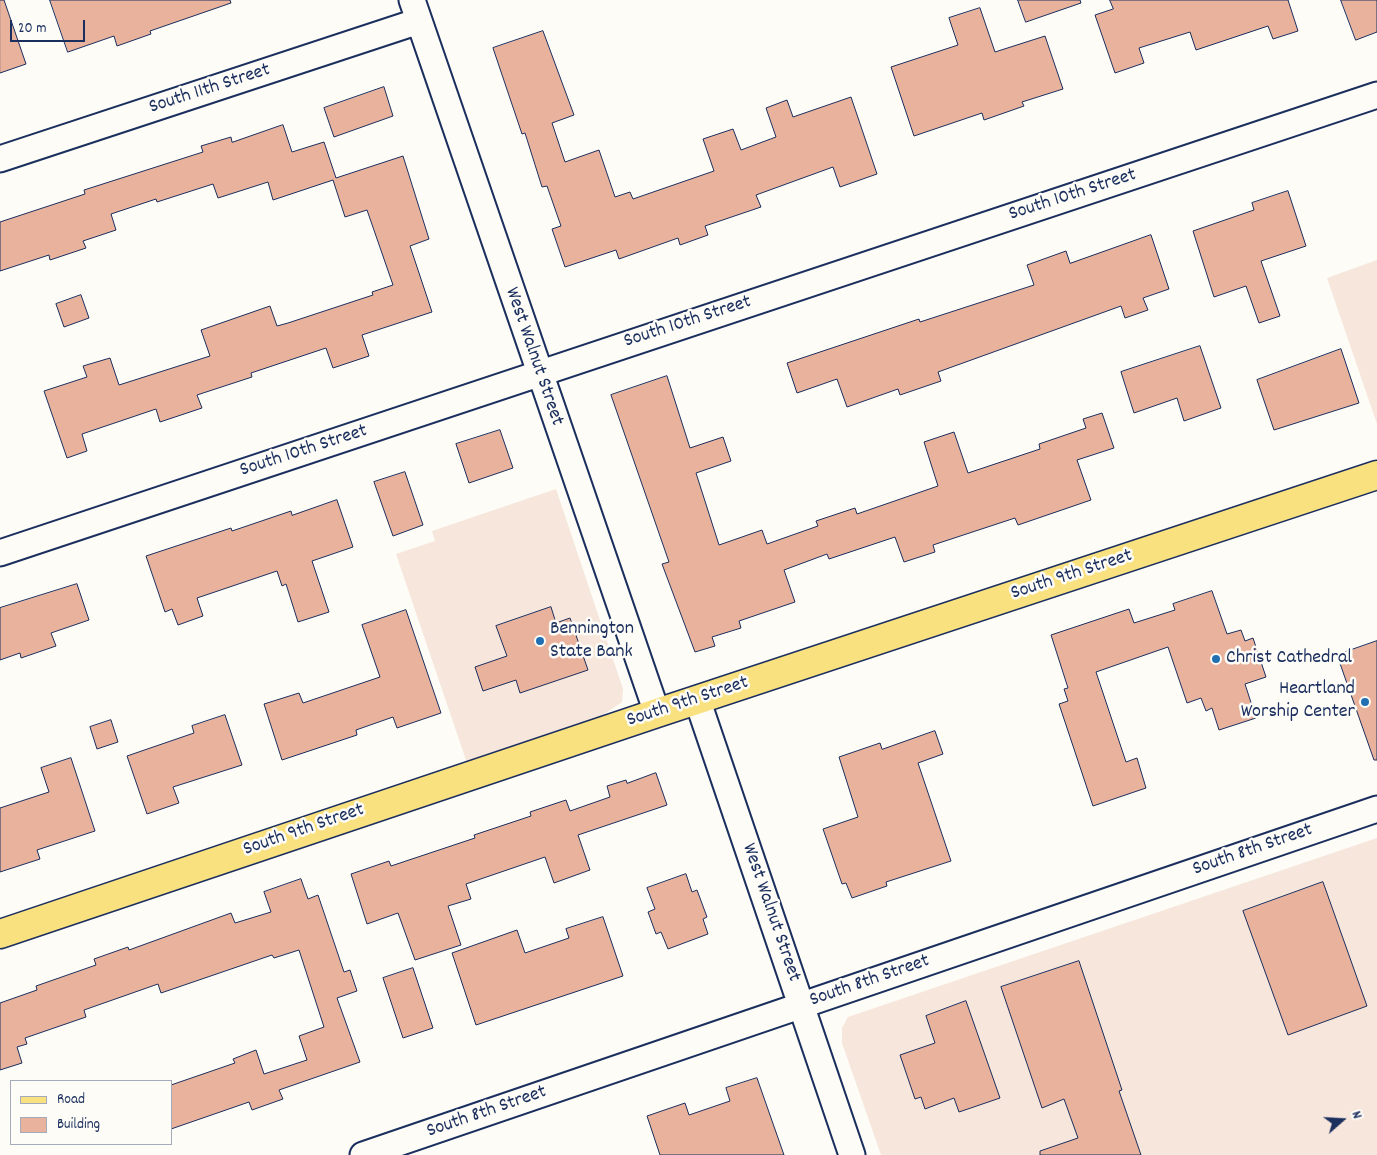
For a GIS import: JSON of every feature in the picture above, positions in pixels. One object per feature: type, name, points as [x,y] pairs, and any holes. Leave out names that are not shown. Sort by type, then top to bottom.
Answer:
[{"type":"main road","name":"South 9th Street","points":[[0,934],[657,713],[1377,475]]},
{"type":"street","name":"South 11th Street","points":[[0,160],[416,10]]},
{"type":"street","name":"West Walnut Street","points":[[416,10],[657,713]]},
{"type":"street","name":"South 10th Street","points":[[0,553],[1377,95]]},
{"type":"street","name":"West Walnut Street","points":[[697,700],[852,1155]]},
{"type":"street","name":"South 8th Street","points":[[363,1155],[1377,809]]},
{"type":"shaded area","points":[[1377,260],[1377,424],[1327,278]]},
{"type":"shaded area","points":[[556,489],[623,689],[622,702],[597,719],[467,763],[396,554],[435,541],[432,531]]},
{"type":"shaded area","points":[[1377,838],[1377,1155],[881,1155],[842,1043],[842,1028],[848,1017]]},
{"type":"building","points":[[0,0],[4,0],[26,64],[0,73]]},
{"type":"building","points":[[50,0],[230,0],[231,3],[150,31],[151,34],[117,46],[114,36],[68,52]]},
{"type":"building","points":[[1018,0],[1080,0],[1081,3],[1026,22]]},
{"type":"building","points":[[1110,0],[1288,0],[1298,31],[1273,39],[1268,26],[1196,50],[1190,32],[1139,48],[1144,63],[1115,73],[1095,15],[1113,9]]},
{"type":"building","points":[[1341,0],[1377,0],[1377,32],[1356,40]]},
{"type":"building","points":[[980,8],[995,52],[1045,36],[1063,89],[1022,102],[1024,106],[984,120],[982,113],[914,136],[891,67],[958,45],[949,18]]},
{"type":"building","points":[[543,31],[574,115],[552,123],[565,162],[599,150],[615,197],[630,192],[633,199],[714,171],[703,139],[733,129],[741,150],[776,137],[766,108],[787,100],[793,117],[851,97],[877,174],[840,187],[833,167],[756,195],[761,207],[705,226],[708,235],[680,245],[678,238],[619,259],[616,250],[565,267],[552,229],[561,226],[547,186],[542,187],[525,133],[522,134],[493,48]]},
{"type":"building","points":[[384,87],[393,116],[334,137],[324,108]]},
{"type":"building","points":[[283,125],[292,152],[324,142],[336,178],[403,156],[429,239],[410,246],[432,312],[362,335],[369,356],[333,368],[326,348],[251,373],[252,377],[197,395],[202,408],[160,422],[156,409],[82,434],[87,451],[67,458],[44,391],[87,377],[83,366],[110,358],[119,385],[210,356],[201,330],[270,306],[277,326],[373,295],[372,292],[393,285],[367,210],[345,217],[333,180],[273,200],[268,182],[218,198],[213,184],[157,202],[156,199],[111,214],[116,230],[83,241],[86,248],[50,260],[49,255],[0,271],[0,222],[85,194],[84,190],[203,152],[201,146],[231,137],[232,142]]},
{"type":"building","points":[[1288,191],[1306,246],[1261,261],[1280,316],[1259,323],[1246,286],[1214,297],[1193,231],[1254,210],[1252,203]]},
{"type":"building","points":[[1151,235],[1169,289],[1143,298],[1148,310],[1125,318],[1121,306],[938,372],[941,381],[900,395],[898,389],[847,407],[837,379],[797,393],[787,363],[919,319],[920,322],[1034,285],[1027,265],[1066,251],[1070,263]]},
{"type":"building","points":[[81,295],[89,318],[64,327],[56,304]]},
{"type":"building","points":[[1200,346],[1221,408],[1184,421],[1177,398],[1134,413],[1121,372]]},
{"type":"building","points":[[1341,349],[1359,403],[1274,430],[1257,380]]},
{"type":"building","points":[[667,376],[690,448],[723,437],[731,461],[696,473],[719,545],[762,530],[767,544],[818,526],[816,521],[855,508],[857,514],[938,486],[924,442],[954,432],[968,473],[1040,449],[1039,444],[1086,428],[1083,419],[1102,413],[1114,448],[1077,460],[1091,500],[1018,525],[1015,518],[933,545],[935,552],[904,562],[895,537],[829,559],[827,554],[784,570],[795,602],[739,621],[741,628],[712,637],[715,646],[695,652],[662,564],[669,562],[611,395]]},
{"type":"building","points":[[500,430],[513,468],[469,483],[456,444]]},
{"type":"building","points":[[405,472],[423,525],[393,536],[374,482]]},
{"type":"building","points":[[337,500],[353,547],[312,561],[329,612],[298,622],[286,584],[282,586],[277,571],[197,598],[203,616],[178,625],[172,609],[165,612],[146,556],[231,528],[232,531],[291,511],[292,515]]},
{"type":"building","points":[[77,584],[89,620],[51,633],[56,646],[21,658],[20,653],[0,660],[0,608]]},
{"type":"building","points":[[1212,591],[1227,634],[1241,630],[1245,641],[1253,638],[1266,677],[1245,684],[1256,718],[1219,730],[1212,708],[1206,711],[1201,698],[1187,703],[1168,647],[1096,672],[1126,762],[1137,758],[1146,788],[1093,806],[1059,704],[1068,701],[1064,689],[1068,688],[1051,635],[1129,609],[1134,623],[1175,610],[1173,604]]},
{"type":"building","name":"Bennington State Bank","points":[[551,607],[556,623],[570,618],[588,670],[520,693],[516,680],[483,691],[475,667],[507,656],[496,626]]},
{"type":"building","points":[[406,610],[441,713],[397,728],[393,717],[356,730],[357,735],[282,760],[264,704],[299,693],[303,703],[380,677],[362,625]]},
{"type":"building","name":"Heartland Worship Center","points":[[1377,641],[1377,760],[1374,760],[1337,655]]},
{"type":"building","points":[[225,715],[242,765],[173,787],[179,803],[147,814],[127,756],[194,733],[192,726]]},
{"type":"building","points":[[111,720],[118,742],[97,749],[90,727]]},
{"type":"building","points":[[935,731],[943,754],[918,763],[951,861],[886,882],[887,886],[852,898],[846,883],[842,884],[823,829],[858,817],[839,757],[880,743],[882,749]]},
{"type":"building","points":[[71,758],[95,831],[37,850],[40,859],[0,872],[0,808],[49,792],[41,768]]},
{"type":"building","points":[[656,773],[667,805],[578,835],[590,870],[554,883],[545,857],[466,884],[471,899],[448,906],[461,945],[415,960],[398,913],[367,924],[351,874],[389,861],[391,866],[475,838],[474,835],[531,816],[530,812],[566,800],[570,811],[610,797],[607,786],[626,780],[627,783]]},
{"type":"building","points":[[686,874],[692,892],[697,890],[707,917],[703,919],[708,934],[668,949],[661,932],[656,934],[648,912],[655,909],[647,888]]},
{"type":"building","points":[[301,879],[308,899],[318,895],[344,972],[350,970],[357,991],[337,998],[360,1062],[279,1090],[283,1099],[252,1110],[249,1102],[172,1129],[172,1085],[235,1063],[233,1059],[256,1050],[264,1074],[307,1060],[299,1036],[324,1027],[299,950],[274,958],[272,955],[161,993],[158,984],[84,1010],[86,1017],[25,1038],[27,1044],[17,1047],[22,1063],[0,1070],[0,1003],[37,990],[36,986],[96,965],[94,959],[128,947],[129,950],[231,913],[235,923],[271,912],[264,892]]},
{"type":"building","points":[[1323,882],[1367,1006],[1288,1035],[1243,911]]},
{"type":"building","points":[[603,917],[623,976],[476,1025],[452,953],[517,930],[525,953],[569,938],[566,929]]},
{"type":"building","points":[[1079,961],[1122,1090],[1119,1091],[1141,1155],[1040,1155],[1040,1151],[1078,1138],[1064,1099],[1042,1108],[1001,987]]},
{"type":"building","points":[[413,968],[433,1028],[403,1038],[383,978]]},
{"type":"building","points":[[966,1001],[1000,1098],[959,1112],[954,1098],[925,1109],[921,1097],[915,1099],[900,1055],[935,1043],[926,1016]]},
{"type":"building","points":[[757,1078],[784,1155],[660,1155],[647,1116],[685,1103],[689,1115],[730,1101],[726,1088]]},
{"type":"place","name":"Bennington State Bank","points":[[540,641]]},
{"type":"place","name":"Christ Cathedral","points":[[1216,659]]},
{"type":"place","name":"Heartland Worship Center","points":[[1365,702]]}]
